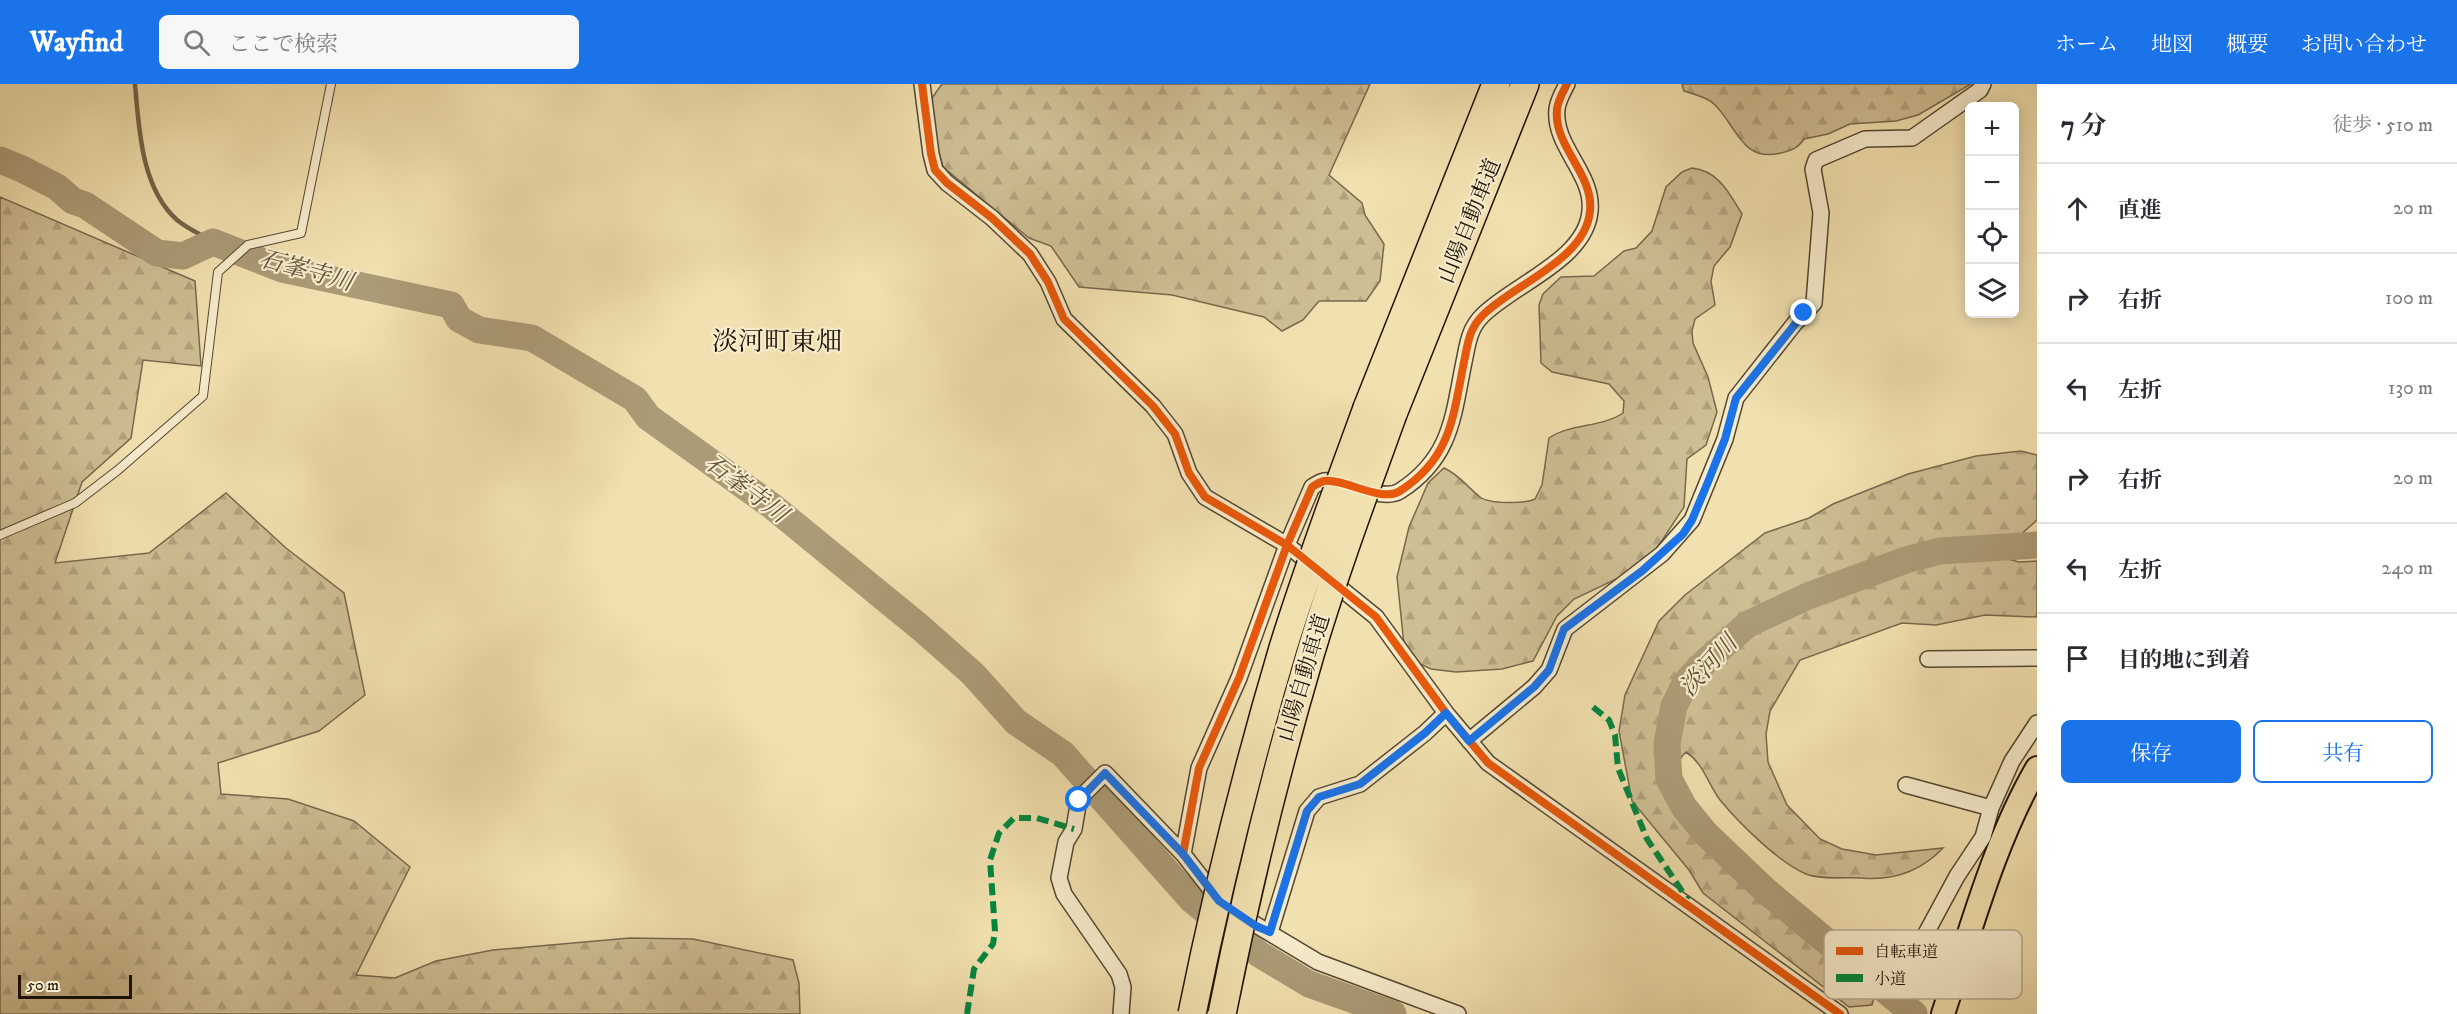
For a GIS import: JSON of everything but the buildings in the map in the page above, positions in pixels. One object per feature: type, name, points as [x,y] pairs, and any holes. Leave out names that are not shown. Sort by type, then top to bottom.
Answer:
[{"type":"highway","name":"山陽自動車道","points":[[1222,1014],[1242,912],[1276,774],[1335,578],[1380,411],[1496,84]]},
{"type":"highway","name":"山陽自動車道","points":[[1192,1014],[1215,904],[1256,744],[1288,635],[1380,411],[1525,84]]},
{"type":"main road","points":[[1970,930],[2003,842],[2037,768]]},
{"type":"street","points":[[922,84],[935,170],[1030,254],[1048,282],[1064,318],[1153,406],[1175,434],[1189,473],[1205,497],[1287,546],[1376,617],[1446,713],[1488,763],[1840,1014]]},
{"type":"street","points":[[1183,854],[1199,768],[1239,678],[1287,546],[1312,487],[1325,481],[1386,494],[1398,492],[1434,463],[1449,433],[1471,331],[1482,316],[1556,263],[1585,231],[1590,211],[1589,188],[1564,142],[1556,112],[1567,84]]},
{"type":"street","points":[[1469,741],[1534,687],[1549,670],[1564,629],[1662,554],[1692,520],[1725,439],[1736,398],[1794,323],[1814,303],[1821,213],[1813,169],[1816,160],[1865,139],[1912,138],[1980,90],[1983,84]]},
{"type":"street","points":[[1928,659],[2037,658]]},
{"type":"street","points":[[1270,932],[1307,811],[1315,801],[1319,797],[1360,784],[1425,733],[1446,713]]},
{"type":"street","points":[[1928,930],[1957,876],[1983,837],[1990,808],[2012,761],[2037,723]]},
{"type":"street","points":[[1121,1014],[1123,987],[1119,974],[1064,894],[1059,879],[1066,842],[1071,837],[1079,800],[1105,773],[1183,854],[1219,901],[1256,926],[1270,932],[1318,962],[1458,1014]]},
{"type":"street","points":[[1906,785],[1990,808]]},
{"type":"lane","points":[[0,535],[75,503],[118,470],[203,396],[218,272],[248,245],[300,233],[331,84]]},
{"type":"green space","points":[[942,84],[1370,84],[1329,175],[1362,203],[1365,215],[1384,244],[1380,281],[1366,301],[1319,301],[1303,320],[1282,331],[1264,317],[1172,295],[1079,287],[1051,246],[1029,238],[943,167],[931,124],[932,98]]},
{"type":"green space","points":[[1682,84],[1971,84],[1918,115],[1896,121],[1850,124],[1828,134],[1804,139],[1791,150],[1768,155],[1748,147],[1714,104],[1684,91]]},
{"type":"green space","points":[[1692,168],[1716,178],[1728,191],[1742,214],[1730,247],[1714,266],[1711,281],[1715,305],[1695,319],[1692,331],[1693,343],[1708,377],[1717,412],[1706,445],[1687,459],[1684,507],[1646,565],[1574,599],[1557,616],[1533,661],[1502,669],[1456,672],[1431,669],[1420,664],[1404,645],[1397,577],[1409,527],[1428,483],[1444,468],[1455,474],[1485,499],[1507,502],[1530,501],[1535,499],[1542,485],[1549,438],[1567,430],[1614,418],[1623,413],[1624,401],[1609,384],[1552,372],[1541,363],[1539,305],[1543,294],[1561,277],[1594,276],[1624,251],[1636,248],[1652,231],[1666,187],[1682,172]]},
{"type":"green space","points":[[0,197],[195,281],[201,366],[143,360],[131,438],[82,482],[55,563],[149,553],[226,493],[286,548],[344,593],[365,695],[319,731],[218,763],[221,794],[288,799],[354,821],[410,867],[356,975],[395,978],[436,961],[493,950],[630,938],[693,939],[793,960],[799,983],[800,1014],[0,1014]]},
{"type":"green space","points":[[2021,451],[2037,455],[2037,520],[1997,556],[2019,562],[2037,561],[2037,617],[1985,615],[1936,625],[1902,623],[1800,660],[1770,711],[1766,734],[1768,762],[1787,805],[1820,839],[1842,849],[1876,855],[1943,848],[1925,863],[1895,876],[1873,879],[1812,876],[1783,861],[1738,820],[1720,800],[1701,768],[1686,752],[1677,765],[1676,771],[1684,793],[1702,820],[1759,882],[1824,943],[1824,987],[1703,893],[1689,870],[1632,801],[1619,731],[1625,695],[1659,621],[1685,595],[1765,533],[1809,518],[1833,504],[1908,474],[1976,456]]},
{"type":"green space","points":[[1839,999],[1874,999],[1872,1005],[1849,1007]]},
{"type":"waterway","points":[[135,84],[144,156],[156,191],[165,207],[177,220],[213,242]]},
{"type":"waterway","name":"石峯寺川","points":[[0,160],[57,187],[73,201],[85,205],[157,253],[183,256],[213,242],[282,269],[451,305],[459,319],[479,330],[532,338],[635,399],[648,417],[772,506],[921,628],[973,674],[1016,722],[1063,754],[1192,900],[1259,954],[1309,984],[1393,1014]]},
{"type":"waterway","name":"淡河川","points":[[1824,939],[1766,891],[1705,833],[1684,807],[1669,779],[1667,744],[1674,706],[1686,682],[1748,624],[1808,596],[1906,560],[1940,551],[2037,545]]},
{"type":"waterway","name":"淡河川","points":[[1896,999],[1914,1014]]},
{"type":"marked path","points":[[1593,707],[1609,720],[1615,735],[1618,768],[1647,839],[1688,900]]},
{"type":"marked path","points":[[967,1014],[974,969],[993,944],[995,931],[990,860],[999,833],[1014,818],[1037,818],[1074,829]]},
{"type":"cycle path","points":[[922,84],[935,170],[1030,254],[1048,282],[1064,319],[1153,406],[1175,434],[1189,473],[1205,497],[1287,545],[1376,617],[1446,713],[1488,763],[1840,1014]]},
{"type":"cycle path","points":[[1183,854],[1199,768],[1239,678],[1287,545],[1312,487],[1324,481],[1332,481],[1373,492],[1392,494],[1418,478],[1431,464],[1448,433],[1469,341],[1475,325],[1495,305],[1562,258],[1576,244],[1585,228],[1590,211],[1590,198],[1557,122],[1557,109],[1567,84]]},
{"type":"district","name":"淡河町東畑","points":[[777,342]]},
{"type":"route","points":[[1079,800],[1105,773],[1183,854],[1219,901],[1256,926],[1270,932],[1307,811],[1319,797],[1360,784],[1425,733],[1446,713],[1469,741],[1534,687],[1549,670],[1564,629],[1642,571],[1683,534],[1692,520],[1725,439],[1736,398],[1804,313]]}]
